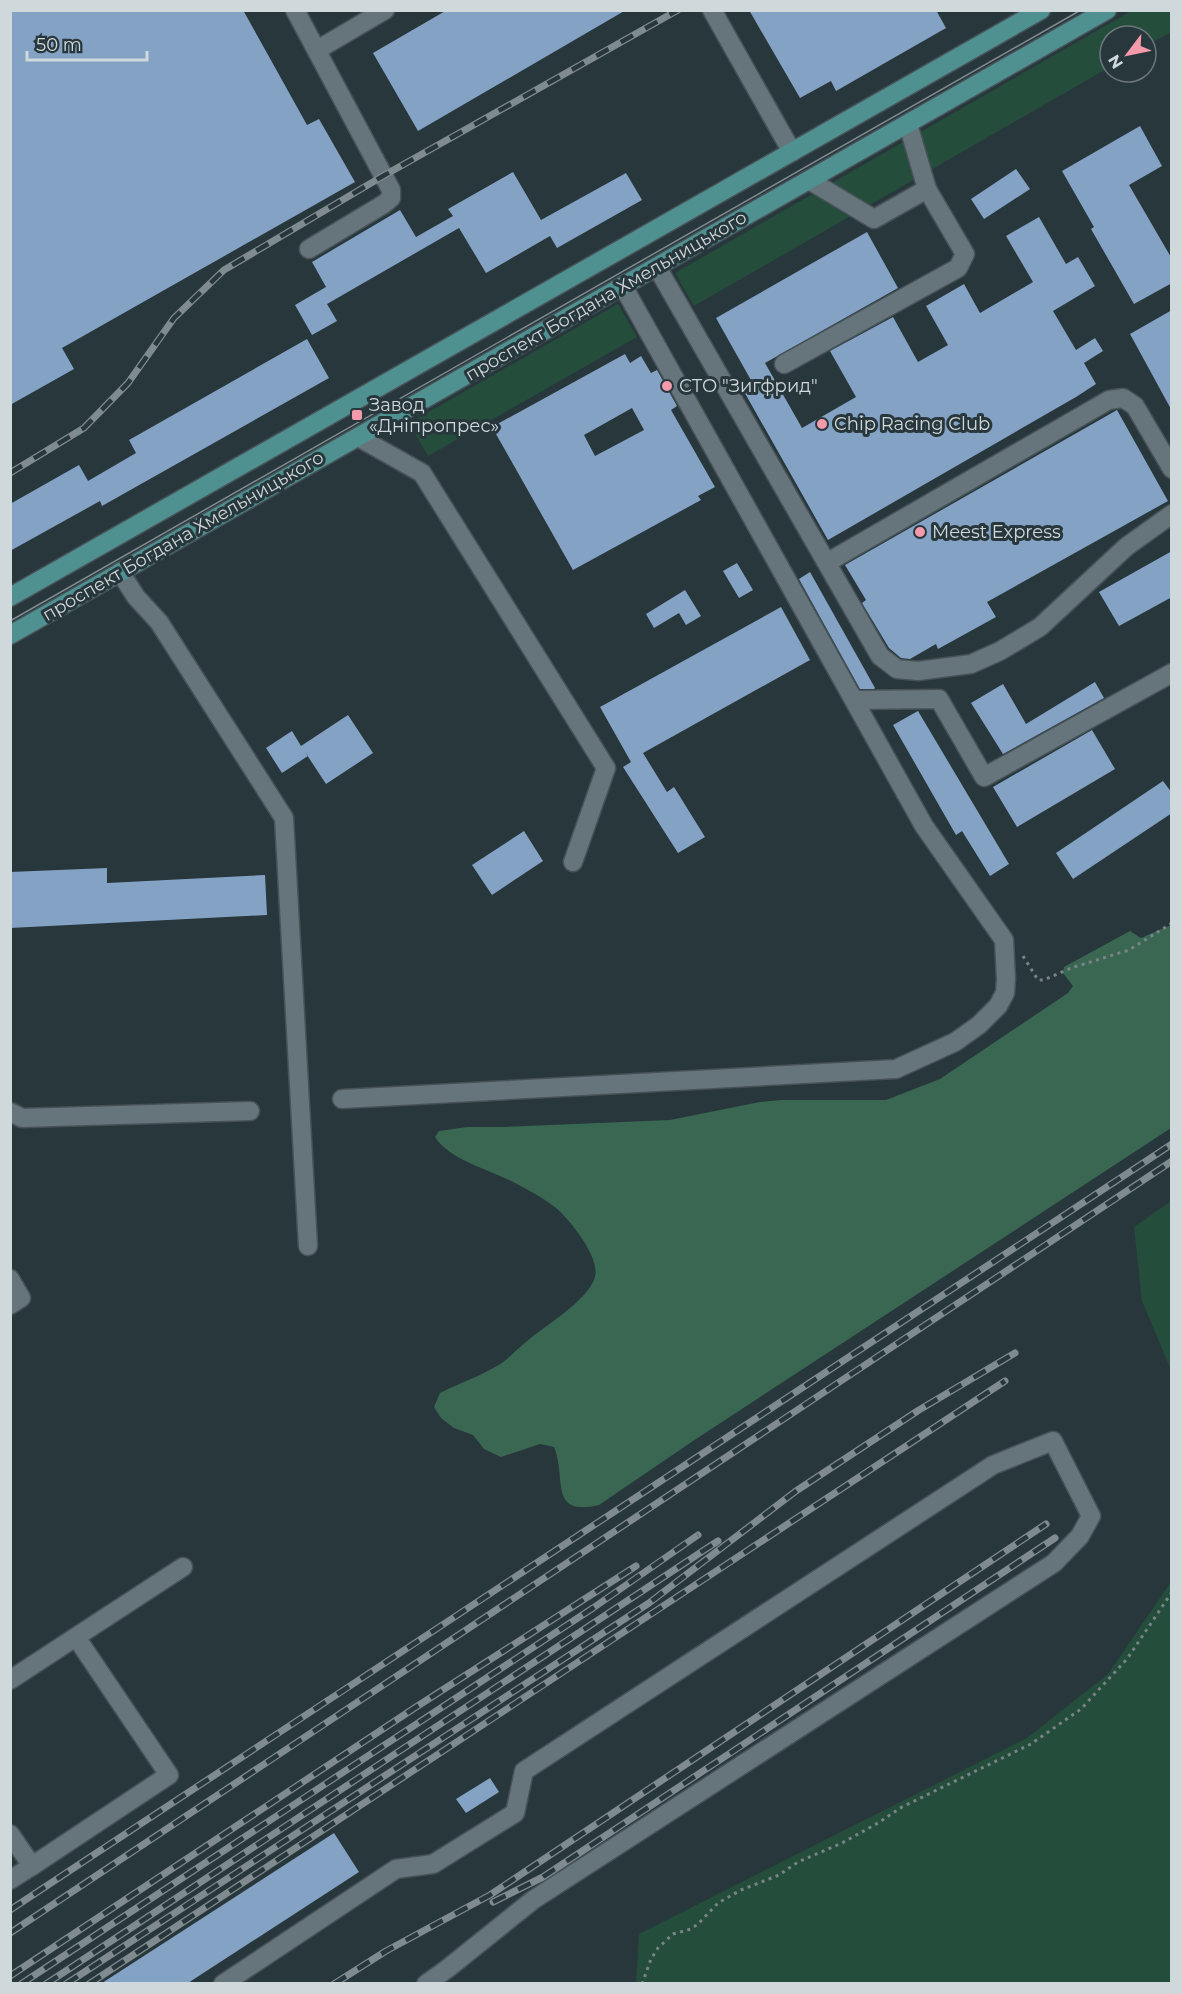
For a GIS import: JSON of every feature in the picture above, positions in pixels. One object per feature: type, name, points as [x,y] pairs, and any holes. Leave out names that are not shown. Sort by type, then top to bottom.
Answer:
[{"type":"main road","name":"проспект Богдана Хмельницького","points":[[10,597],[1041,10]]},
{"type":"main road","name":"проспект Богдана Хмельницького","points":[[10,635],[1107,10]]},
{"type":"lane","points":[[295,10],[391,190],[391,198],[309,249]]},
{"type":"lane","points":[[317,50],[385,10]]},
{"type":"lane","points":[[712,10],[792,152]]},
{"type":"lane","points":[[784,364],[958,268],[965,254],[927,189],[908,124]]},
{"type":"lane","points":[[809,180],[874,219],[927,189]]},
{"type":"lane","points":[[657,267],[880,656],[897,669],[918,671],[971,664],[1000,651],[1040,627],[1126,547],[1172,514]]},
{"type":"lane","points":[[342,1099],[896,1069],[955,1042],[979,1025],[998,1006],[1005,993],[1004,940],[924,826],[623,286]]},
{"type":"lane","points":[[828,562],[1109,400],[1123,398],[1135,406],[1172,469]]},
{"type":"lane","points":[[358,437],[422,473],[606,768],[573,862]]},
{"type":"lane","points":[[120,572],[136,597],[159,621],[284,818],[308,1246]]},
{"type":"lane","points":[[854,700],[939,699],[984,777],[1172,673]]},
{"type":"lane","points":[[10,1112],[22,1118],[250,1111]]},
{"type":"lane","points":[[10,1278],[21,1298],[10,1305]]},
{"type":"lane","points":[[223,1983],[396,1869],[433,1864],[515,1813],[524,1771],[993,1465],[1053,1441],[1091,1515],[1080,1536],[1054,1563],[533,1900],[452,1976],[426,1983]]},
{"type":"lane","points":[[10,1680],[183,1567]]},
{"type":"lane","points":[[10,1880],[169,1775],[76,1637]]},
{"type":"lane","points":[[10,1834],[32,1866]]},
{"type":"path","points":[[1004,940],[1012,943],[1020,951],[1038,980],[1044,980],[1071,968],[1129,950],[1172,923]]},
{"type":"path","points":[[642,1983],[658,1948],[673,1934],[691,1929],[698,1924],[718,1903],[741,1890],[779,1875],[798,1862],[842,1843],[878,1823],[902,1806],[915,1802],[1031,1744],[1081,1708],[1127,1659],[1172,1592]]},
{"type":"green space","points":[[1131,11],[1171,11],[1171,32],[1158,39],[1158,24],[1108,24]]},
{"type":"green space","points":[[1098,30],[1098,74],[694,306],[675,273]]},
{"type":"green space","points":[[618,304],[637,337],[428,456],[409,423]]},
{"type":"green space","points":[[1171,925],[1171,1128],[599,1505],[583,1507],[572,1505],[566,1500],[562,1492],[558,1459],[554,1447],[540,1444],[501,1457],[484,1449],[473,1435],[454,1428],[441,1418],[434,1407],[440,1393],[505,1361],[584,1295],[595,1277],[595,1269],[593,1259],[583,1240],[556,1208],[517,1184],[461,1159],[435,1137],[439,1131],[467,1127],[670,1120],[781,1100],[886,1100],[940,1079],[1068,993],[1073,986],[1063,973],[1064,967],[1130,931],[1141,938]]},
{"type":"green space","points":[[1171,1201],[1171,1370],[1142,1301],[1134,1227]]},
{"type":"green space","points":[[1171,1582],[1171,1983],[636,1983],[639,1934],[1027,1738],[1108,1674]]},
{"type":"building","points":[[10,10],[243,10],[307,125],[319,119],[355,182],[62,348],[74,369],[10,405]]},
{"type":"building","points":[[447,10],[626,10],[418,131],[373,53]]},
{"type":"building","points":[[749,10],[936,10],[946,28],[836,91],[831,81],[800,98]]},
{"type":"building","points":[[1140,126],[1162,166],[1129,185],[1172,259],[1172,283],[1134,304],[1091,229],[1094,227],[1062,171]]},
{"type":"building","points":[[1016,169],[1030,189],[984,219],[971,199]]},
{"type":"building","points":[[513,172],[541,220],[626,173],[642,200],[557,248],[550,236],[486,273],[459,228],[327,304],[337,321],[312,335],[295,305],[326,287],[312,262],[400,210],[416,237],[453,216],[448,209]]},
{"type":"building","points":[[1039,217],[1066,264],[1078,257],[1095,286],[1053,311],[1076,350],[1095,338],[1103,351],[1084,363],[1096,384],[828,540],[742,388],[752,382],[716,318],[867,232],[898,288],[765,363],[802,428],[856,397],[830,351],[893,317],[918,362],[948,345],[926,306],[964,284],[980,313],[1033,282],[1006,236]]},
{"type":"building","points":[[1172,310],[1172,411],[1130,334]]},
{"type":"building","points":[[307,339],[329,378],[102,506],[100,501],[10,551],[10,504],[79,465],[88,481],[136,453],[129,440]]},
{"type":"building","points":[[625,354],[630,363],[641,356],[651,373],[657,370],[677,406],[671,410],[715,487],[698,496],[701,500],[573,570],[492,427]],"holes":[[[632,408],[644,430],[595,456],[584,435]]]},
{"type":"building","points":[[1117,410],[1168,501],[987,602],[996,617],[938,649],[936,644],[910,659],[901,658],[889,648],[862,603],[866,600],[845,565]]},
{"type":"building","points":[[1172,551],[1172,597],[1119,626],[1099,592]]},
{"type":"building","points":[[737,563],[753,590],[739,598],[723,571]]},
{"type":"building","points":[[810,572],[874,689],[860,689],[799,579]]},
{"type":"building","points":[[685,590],[701,616],[686,625],[679,613],[654,628],[646,614]]},
{"type":"building","points":[[781,607],[810,660],[643,753],[667,792],[674,787],[705,837],[678,853],[623,767],[631,762],[600,707]]},
{"type":"building","points":[[1095,682],[1104,698],[1003,754],[971,703],[1003,684],[1026,724]]},
{"type":"building","points":[[918,711],[1009,864],[990,876],[962,831],[956,835],[893,725]]},
{"type":"building","points":[[348,715],[373,753],[326,784],[308,756],[282,773],[266,748],[292,731],[301,746]]},
{"type":"building","points":[[1092,730],[1115,769],[1017,827],[993,787]]},
{"type":"building","points":[[1163,781],[1172,793],[1172,813],[1073,879],[1056,853]]},
{"type":"building","points":[[524,831],[543,861],[492,895],[472,865]]},
{"type":"building","points":[[107,868],[107,883],[265,875],[267,915],[10,928],[10,872]]},
{"type":"building","points":[[490,1778],[499,1792],[466,1813],[456,1799]]},
{"type":"building","points":[[334,1833],[359,1872],[188,1983],[102,1983]]},
{"type":"tram line","points":[[10,621],[1081,10]]},
{"type":"railway","points":[[10,473],[84,428],[128,383],[174,318],[224,270],[383,176],[678,10]]},
{"type":"railway","points":[[10,1910],[1172,1144]]},
{"type":"railway","points":[[10,1933],[1172,1161]]},
{"type":"railway","points":[[66,1984],[649,1603],[796,1491],[919,1410],[1015,1353]]},
{"type":"railway","points":[[89,1984],[1005,1381]]},
{"type":"railway","points":[[334,1984],[386,1951],[490,1895],[1046,1524]]},
{"type":"railway","points":[[21,1984],[593,1608],[698,1535]]},
{"type":"railway","points":[[493,1902],[543,1877],[1055,1538]]},
{"type":"railway","points":[[46,1984],[718,1541]]},
{"type":"railway","points":[[10,1976],[416,1707],[636,1566]]},
{"type":"place","name":"СТО \"Зигфрид\"","points":[[667,386]]},
{"type":"place","name":"Завод «Дніпропрес»","points":[[357,415]]},
{"type":"place","name":"Chip Racing Club","points":[[822,424]]},
{"type":"place","name":"Meest Express","points":[[920,532]]}]
